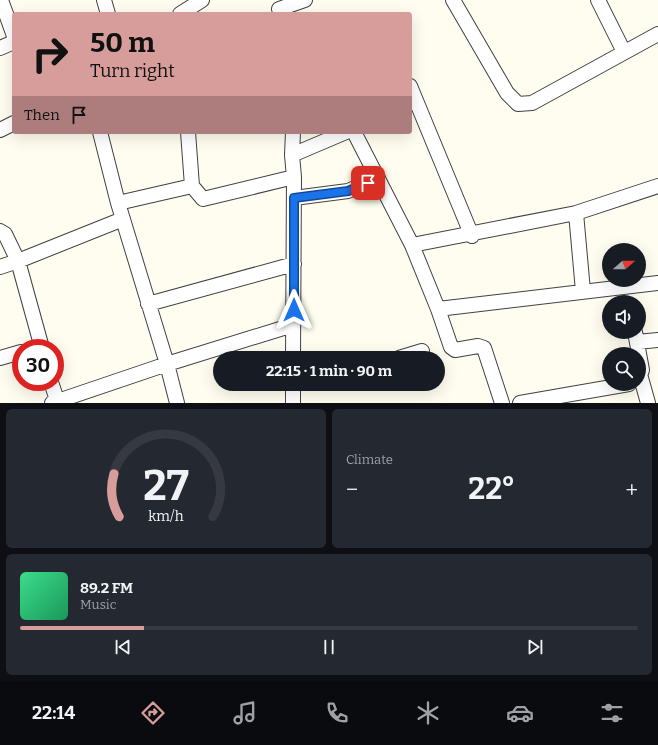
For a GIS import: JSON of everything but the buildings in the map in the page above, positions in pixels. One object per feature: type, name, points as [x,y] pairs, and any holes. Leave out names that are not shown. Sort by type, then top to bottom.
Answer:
[{"type":"street","points":[[1,0],[12,30]]},
{"type":"street","points":[[104,0],[107,12]]},
{"type":"street","points":[[183,12],[202,0]]},
{"type":"street","points":[[278,8],[305,0]]},
{"type":"street","points":[[453,0],[507,93],[518,104],[532,102],[658,34]]},
{"type":"street","points":[[598,0],[624,52]]},
{"type":"street","points":[[0,48],[12,43]]},
{"type":"street","points":[[414,104],[471,235]]},
{"type":"street","points":[[0,130],[12,124]]},
{"type":"street","points":[[101,134],[122,219],[167,364],[177,403]]},
{"type":"street","points":[[188,134],[192,186],[203,199],[294,177]]},
{"type":"street","points":[[293,134],[293,351]]},
{"type":"street","points":[[292,155],[341,134]]},
{"type":"street","points":[[355,134],[412,245],[438,309],[452,349],[455,350],[478,346],[484,348],[502,403]]},
{"type":"street","points":[[294,198],[348,191],[378,178]]},
{"type":"street","points":[[118,203],[192,186]]},
{"type":"street","points":[[412,245],[471,235],[576,213],[658,186]]},
{"type":"street","points":[[576,213],[582,291]]},
{"type":"street","points":[[0,267],[122,219]]},
{"type":"street","points":[[0,231],[5,234],[18,261],[37,339]]},
{"type":"street","points":[[148,304],[294,264]]},
{"type":"street","points":[[438,309],[658,283]]},
{"type":"street","points":[[53,391],[54,402],[167,364],[293,325]]},
{"type":"street","points":[[646,338],[658,340]]},
{"type":"street","points":[[0,358],[12,355]]},
{"type":"street","points":[[520,403],[602,387]]},
{"type":"street","points":[[293,403],[295,391]]},
{"type":"street","points":[[642,391],[648,403]]},
{"type":"route","points":[[294,310],[294,198],[348,191],[368,183]]}]
